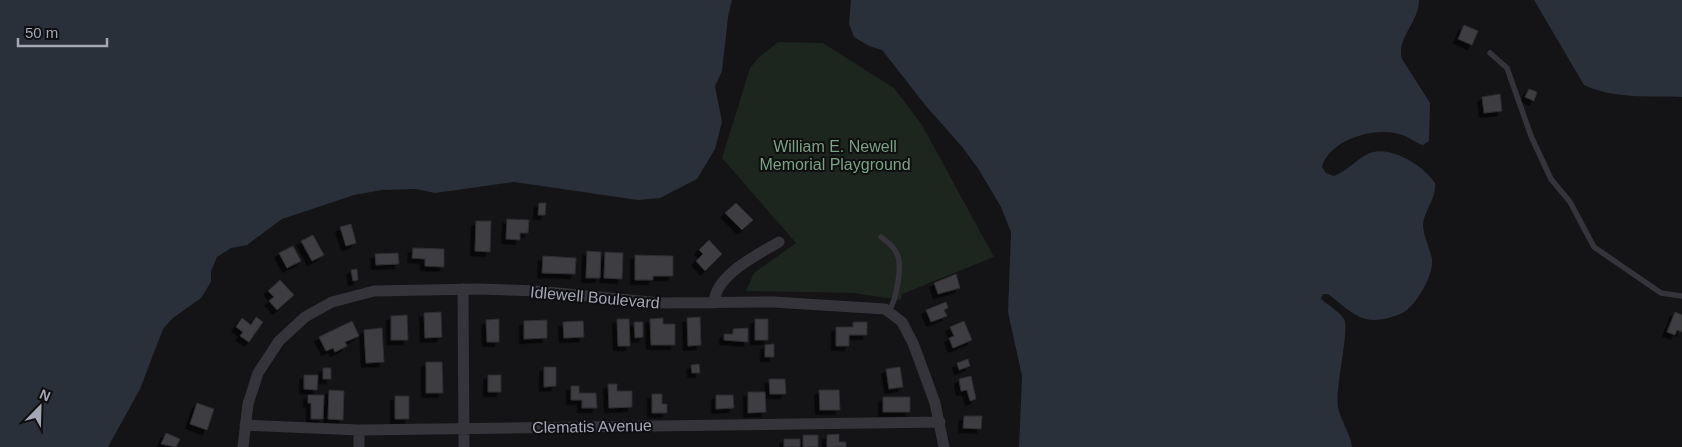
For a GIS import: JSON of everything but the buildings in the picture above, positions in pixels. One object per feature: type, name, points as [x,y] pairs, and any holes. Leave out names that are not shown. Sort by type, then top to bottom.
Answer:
[{"type":"street","points":[[714,303],[718,289],[732,272],[747,260],[778,242]]},
{"type":"street","name":"Idlewell Boulevard","points":[[243,447],[251,392],[268,356],[292,328],[319,308],[339,299],[374,291],[462,289],[530,291],[660,303],[774,302],[872,307],[889,311]]},
{"type":"street","points":[[462,289],[464,447]]},
{"type":"street","points":[[889,311],[902,322],[913,343],[940,422],[944,447]]},
{"type":"street","name":"Clematis Avenue","points":[[245,425],[359,430],[940,422]]},
{"type":"street","points":[[359,430],[359,447]]},
{"type":"lane","points":[[1490,54],[1507,68],[1530,136],[1551,179],[1570,202],[1594,247],[1661,293],[1682,296]]},
{"type":"lane","points":[[881,237],[894,248],[899,258],[895,296],[889,311]]},
{"type":"green space","name":"William E. Newell Memorial Playground","points":[[778,42],[823,43],[894,88],[922,125],[994,257],[902,294],[901,300],[853,293],[746,291],[754,273],[796,243],[722,158],[750,68],[758,58]]},
{"type":"shaded area","points":[[0,0],[732,0],[728,17],[722,71],[715,86],[722,122],[715,149],[697,179],[660,198],[638,200],[514,182],[435,193],[415,189],[382,190],[354,195],[282,219],[247,245],[231,248],[217,257],[211,271],[211,282],[201,298],[173,318],[163,329],[140,389],[108,447],[0,447]]},
{"type":"shaded area","points":[[851,0],[1419,0],[1416,16],[1402,44],[1401,51],[1402,59],[1430,103],[1429,141],[1423,145],[1405,136],[1383,132],[1357,136],[1335,148],[1327,157],[1322,167],[1326,173],[1334,176],[1370,153],[1378,151],[1387,152],[1397,154],[1415,164],[1435,183],[1434,194],[1425,215],[1423,226],[1432,265],[1428,280],[1411,306],[1403,313],[1393,317],[1371,320],[1356,315],[1328,294],[1323,294],[1321,299],[1344,319],[1345,334],[1338,407],[1352,447],[1019,447],[1022,376],[1008,312],[1011,232],[1001,207],[979,170],[963,148],[926,106],[882,50],[869,46],[854,37],[849,24]]},
{"type":"shaded area","points":[[1534,0],[1682,0],[1682,97],[1619,95],[1584,85]]}]
